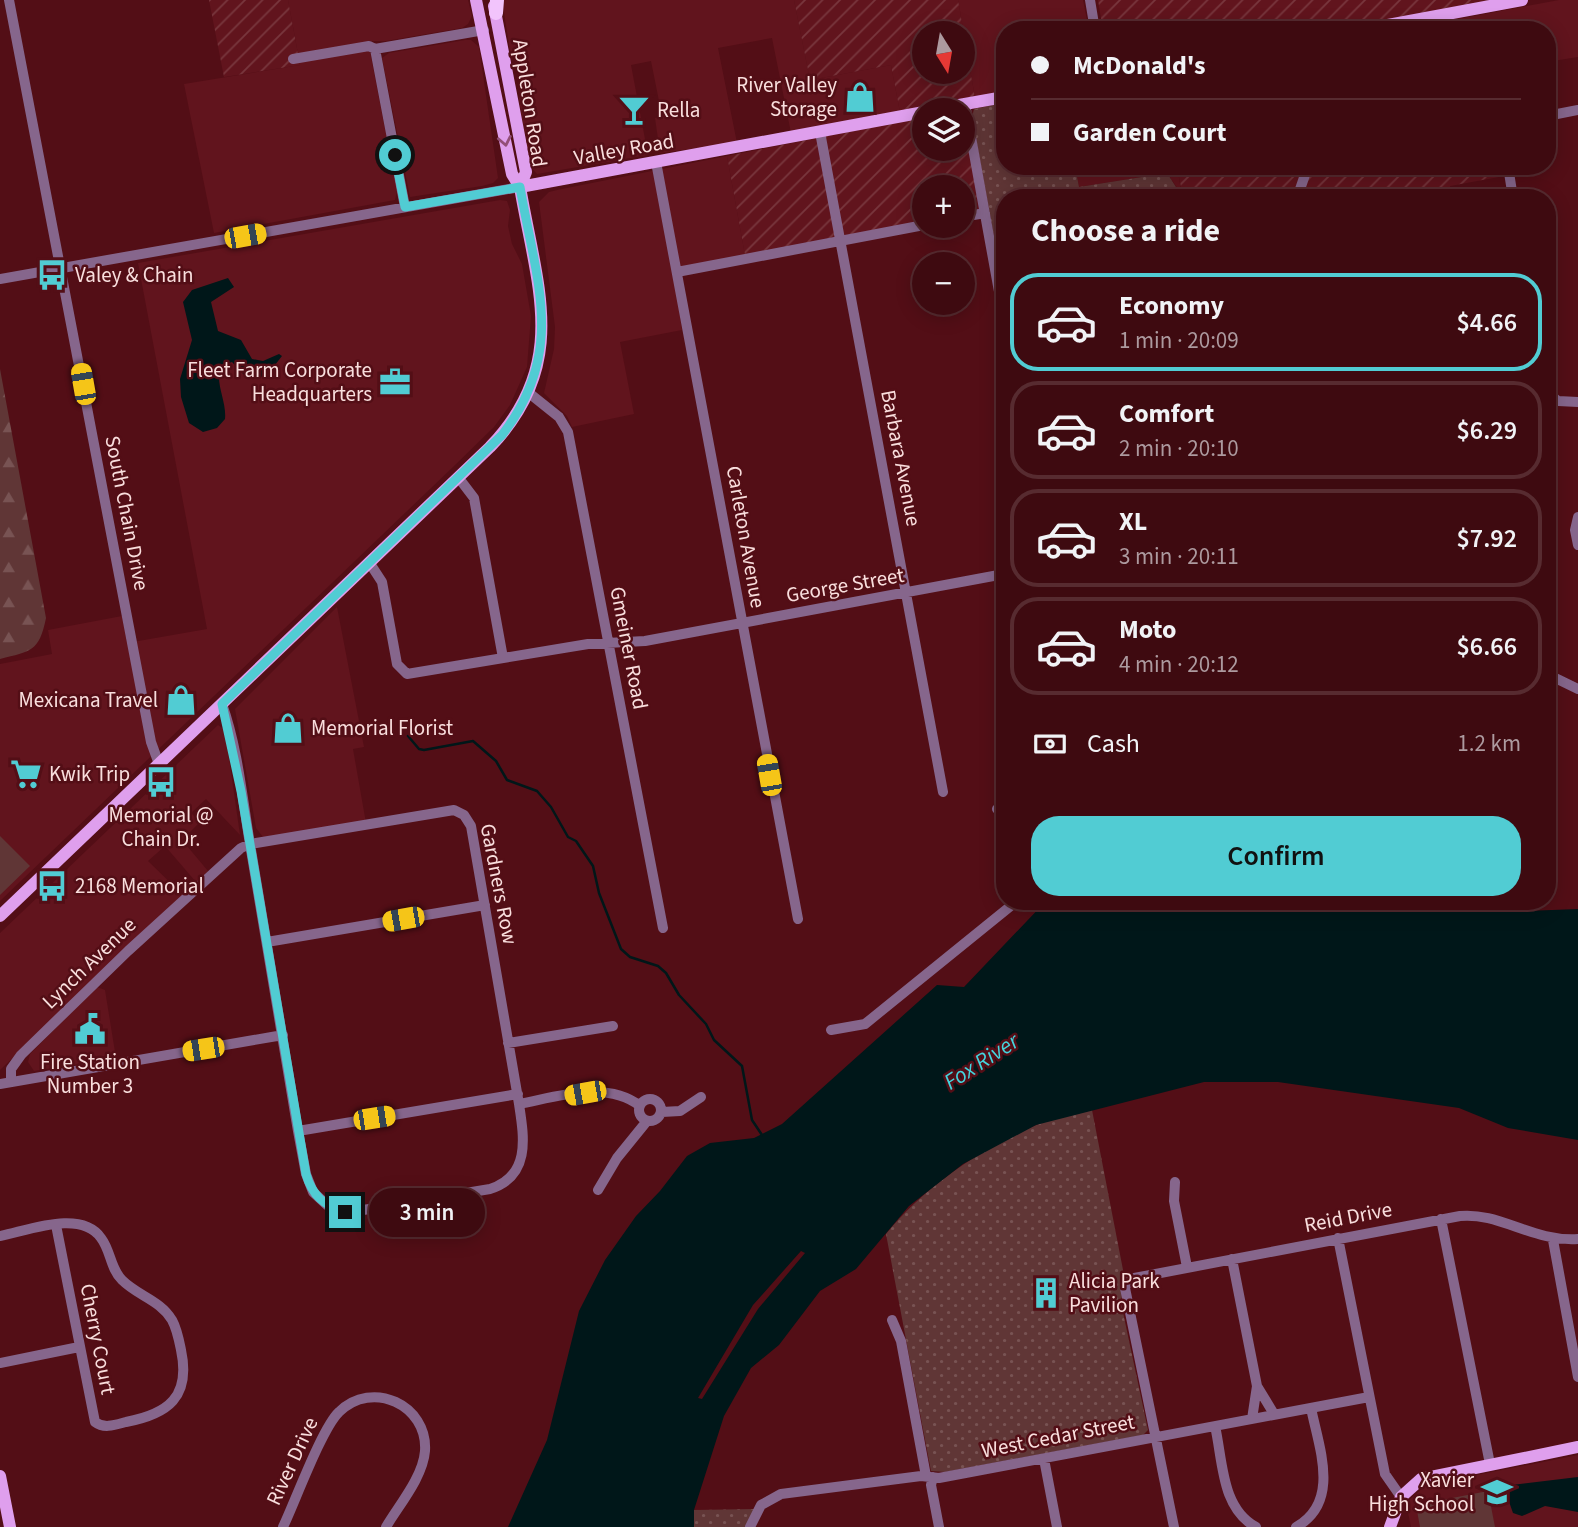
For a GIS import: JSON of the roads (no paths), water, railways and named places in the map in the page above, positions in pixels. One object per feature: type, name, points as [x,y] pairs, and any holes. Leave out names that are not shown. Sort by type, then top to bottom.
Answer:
[{"type":"main road","name":"Appleton Road","points":[[475,0],[484,30],[512,174],[520,187]]},
{"type":"main road","points":[[1409,21],[1521,0]]},
{"type":"main road","name":"Appleton Road","points":[[495,4],[526,172],[520,187]]},
{"type":"main road","points":[[975,102],[996,98]]},
{"type":"main road","name":"Valley Road","points":[[520,187],[912,114]]},
{"type":"main road","points":[[0,916],[502,435],[528,393],[540,356],[543,324],[520,187]]},
{"type":"main road","points":[[1390,1527],[1401,1497],[1427,1477],[1578,1447]]},
{"type":"main road","points":[[0,1476],[10,1527]]},
{"type":"street","points":[[1090,0],[1094,21]]},
{"type":"street","name":"South Chain Drive","points":[[9,1],[151,742],[159,764]]},
{"type":"street","points":[[293,59],[369,46],[375,49],[484,30]]},
{"type":"street","points":[[375,49],[405,207]]},
{"type":"street","points":[[1556,114],[1578,110]]},
{"type":"street","name":"Barbara Avenue","points":[[820,132],[943,792]]},
{"type":"street","points":[[975,158],[996,274]]},
{"type":"street","name":"Carleton Avenue","points":[[656,162],[798,919]]},
{"type":"street","name":"Valley Road","points":[[0,279],[520,187]]},
{"type":"street","points":[[975,215],[985,213]]},
{"type":"street","points":[[677,272],[912,227]]},
{"type":"street","name":"Gmeiner Road","points":[[528,393],[559,416],[568,432],[663,928]]},
{"type":"street","points":[[1556,399],[1578,402]]},
{"type":"street","points":[[458,477],[474,498],[503,658]]},
{"type":"street","points":[[1578,517],[1575,530],[1578,545]]},
{"type":"street","name":"George Street","points":[[369,562],[382,582],[397,664],[402,672],[411,674],[609,643],[627,644],[996,576]]},
{"type":"street","points":[[1556,678],[1578,689]]},
{"type":"street","points":[[222,704],[231,734],[298,1131],[519,1099],[588,1092],[619,1096],[640,1106]]},
{"type":"street","name":"Gardners Row","points":[[250,844],[433,812],[458,811],[471,826],[519,1099],[524,1151],[517,1169],[503,1183],[490,1189],[351,1212],[327,1205],[313,1192],[298,1131]]},
{"type":"street","name":"Lynch Avenue","points":[[5,1083],[21,1055],[206,878],[250,844]]},
{"type":"street","points":[[267,942],[485,905]]},
{"type":"street","points":[[831,1030],[857,1028],[872,1020],[1006,910]]},
{"type":"street","points":[[508,1043],[613,1026]]},
{"type":"street","points":[[5,1083],[283,1035]]},
{"type":"street","points":[[662,1112],[655,1100],[644,1101],[639,1114],[648,1121],[655,1121],[662,1112],[680,1111],[701,1097]]},
{"type":"street","points":[[598,1190],[617,1158],[648,1121]]},
{"type":"street","points":[[1175,1182],[1174,1201],[1187,1267]]},
{"type":"street","name":"Reid Drive","points":[[1157,1437],[1126,1283],[1136,1276],[1473,1215],[1553,1240],[1578,1240]]},
{"type":"street","points":[[1441,1219],[1490,1464]]},
{"type":"street","name":"Cherry Court","points":[[0,1236],[56,1225],[78,1224],[95,1231],[103,1240],[119,1276],[168,1314],[175,1326],[183,1360],[181,1389],[171,1403],[155,1415],[102,1426],[94,1418],[56,1225]]},
{"type":"street","points":[[1338,1238],[1385,1474],[1401,1497]]},
{"type":"street","points":[[1553,1240],[1578,1377]]},
{"type":"street","points":[[1232,1259],[1257,1387],[1252,1419]]},
{"type":"street","points":[[892,1320],[901,1341],[939,1527]]},
{"type":"street","points":[[0,1363],[79,1347]]},
{"type":"street","points":[[1257,1387],[1274,1415]]},
{"type":"street","name":"River Drive","points":[[283,1527],[334,1418],[356,1400],[374,1397],[390,1399],[405,1407],[418,1421],[425,1440],[421,1466],[386,1527]]},
{"type":"street","name":"West Cedar Street","points":[[750,1527],[757,1509],[774,1497],[790,1492],[930,1476],[1044,1458],[1369,1397]]},
{"type":"street","points":[[1296,1527],[1310,1518],[1318,1506],[1325,1485],[1311,1408]]},
{"type":"street","points":[[1215,1426],[1232,1504],[1241,1517],[1256,1527]]},
{"type":"street","points":[[1157,1437],[1174,1527]]},
{"type":"street","points":[[1044,1458],[1057,1527]]},
{"type":"water","points":[[228,278],[234,287],[211,302],[218,331],[241,340],[252,359],[263,361],[279,354],[282,356],[271,370],[258,379],[247,378],[232,362],[222,365],[219,377],[225,419],[217,428],[203,432],[189,423],[181,397],[180,379],[192,340],[183,302],[192,290]]},
{"type":"water","name":"Fox River","points":[[1578,909],[1578,1140],[1508,1128],[1459,1108],[1278,1082],[1204,1082],[1036,1125],[963,1164],[909,1206],[856,1269],[820,1291],[779,1345],[751,1368],[724,1416],[694,1510],[694,1527],[508,1527],[547,1440],[579,1311],[605,1260],[636,1216],[687,1156],[710,1143],[754,1138],[782,1124],[937,985],[964,987],[1037,910]],"holes":[[[801,1251],[805,1253],[758,1309],[702,1399],[698,1398],[753,1305]]]},
{"type":"water","points":[[1578,1477],[1578,1512],[1545,1506],[1522,1516],[1513,1513],[1507,1496],[1512,1485]]},
{"type":"waterway","points":[[408,736],[419,749],[424,750],[473,741],[496,761],[507,780],[537,791],[551,807],[568,837],[576,841],[593,866],[599,893],[621,949],[630,957],[658,966],[666,973],[679,995],[706,1024],[714,1040],[742,1066],[752,1120],[762,1135]]},
{"type":"place","name":"River Valley Storage","points":[[860,97]]},
{"type":"place","name":"Rella","points":[[634,110]]},
{"type":"place","name":"Valey & Chain","points":[[52,275]]},
{"type":"place","name":"Fleet Farm Corporate Headquarters","points":[[395,382]]},
{"type":"place","name":"Mexicana Travel","points":[[181,700]]},
{"type":"place","name":"Memorial Florist","points":[[288,728]]},
{"type":"place","name":"Kwik Trip","points":[[26,774]]},
{"type":"place","name":"Memorial @ Chain Dr.","points":[[161,782]]},
{"type":"place","name":"2168 Memorial","points":[[52,886]]},
{"type":"place","name":"Fire Station Number 3","points":[[90,1029]]},
{"type":"place","name":"Alicia Park Pavilion","points":[[1046,1293]]},
{"type":"place","name":"Xavier High School","points":[[1497,1492]]}]
